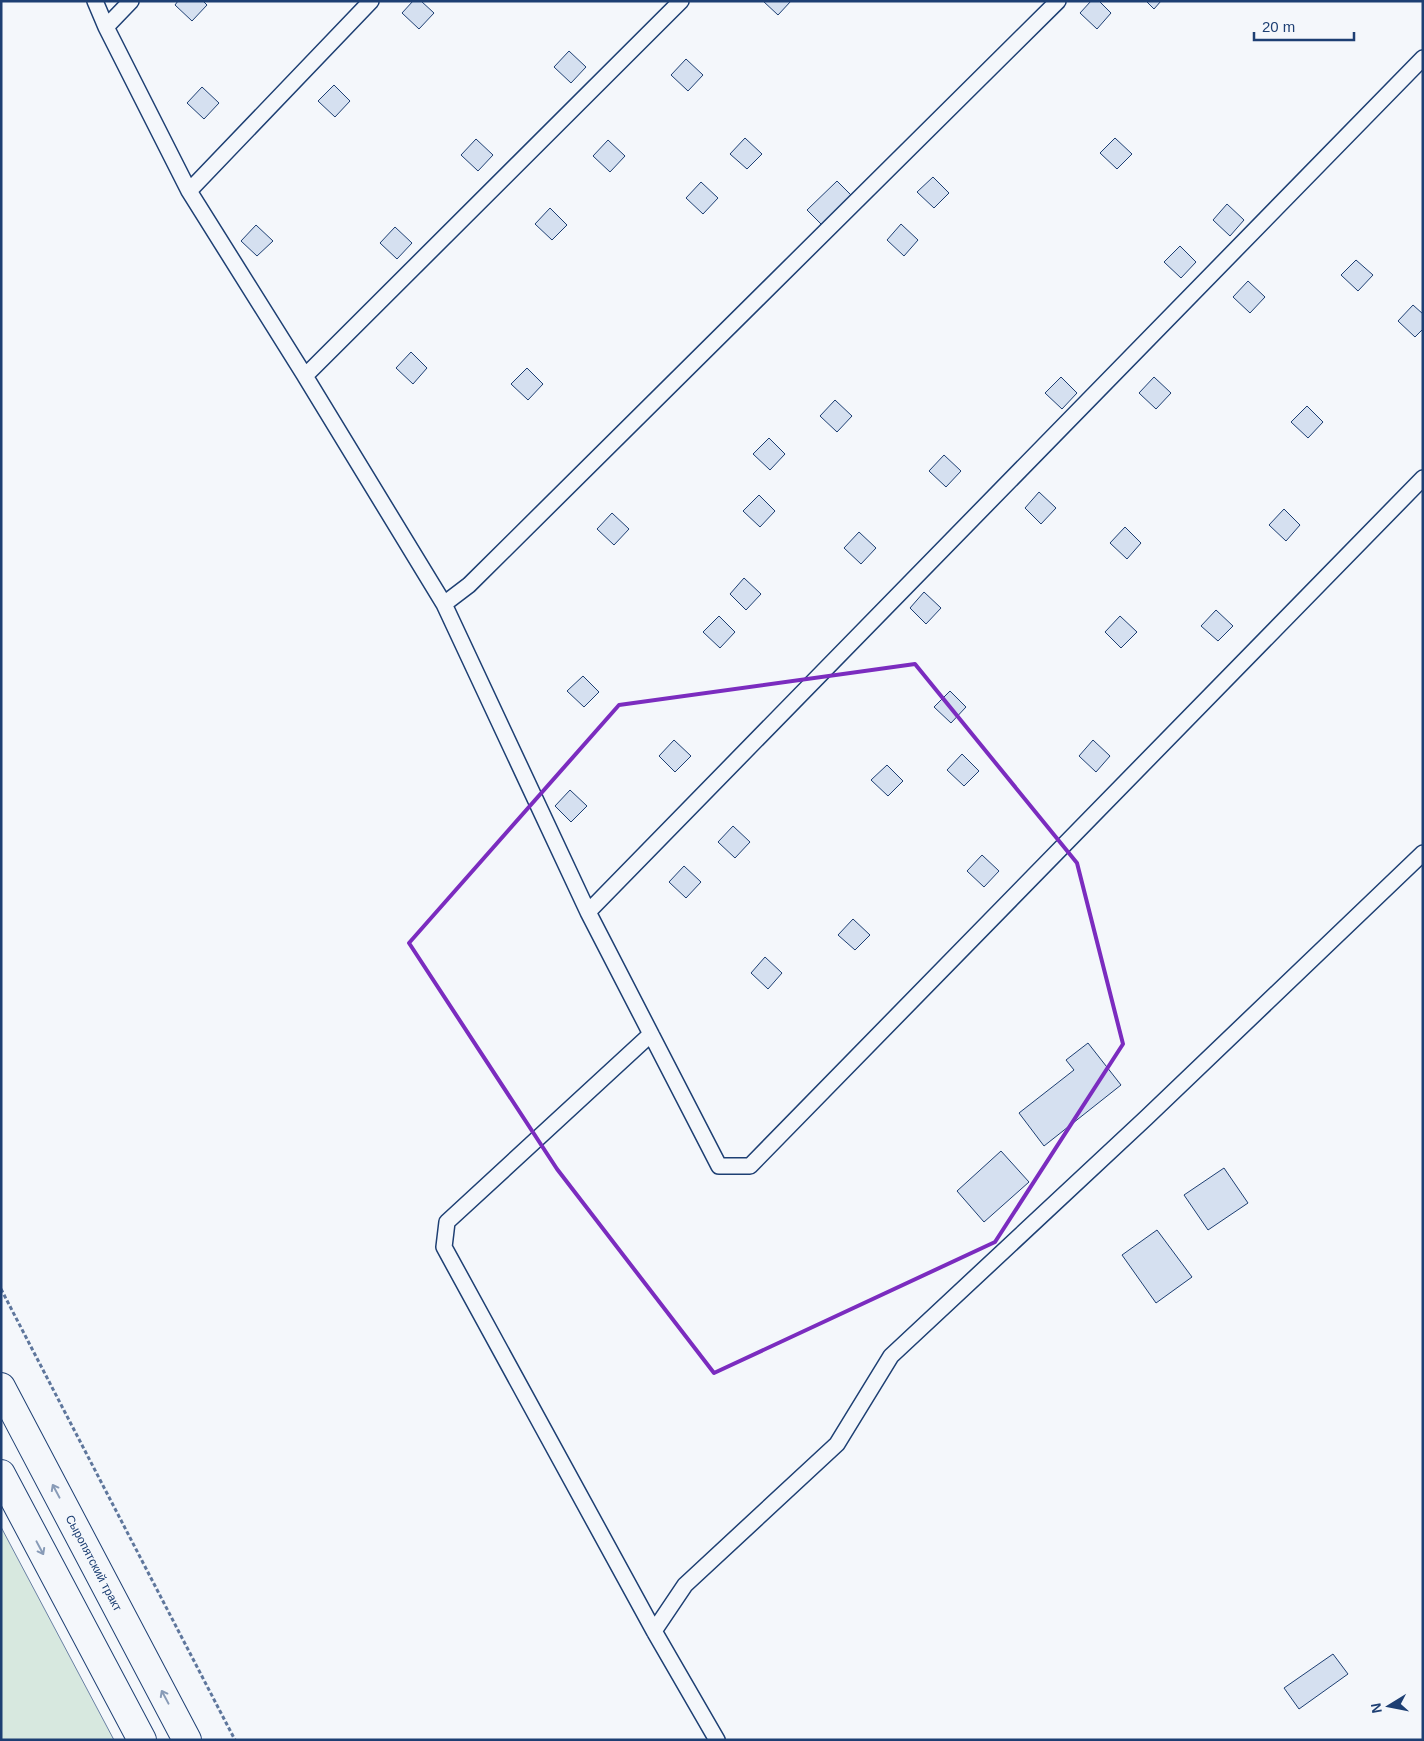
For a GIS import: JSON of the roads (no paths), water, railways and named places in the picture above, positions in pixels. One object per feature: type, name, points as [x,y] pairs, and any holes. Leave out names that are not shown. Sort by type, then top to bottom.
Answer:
[{"type":"main road","name":"Сыропятский тракт","points":[[1,1387],[188,1740]]},
{"type":"main road","points":[[1,1474],[142,1740]]},
{"type":"lane","points":[[94,1],[189,191],[305,376],[444,604],[588,912],[719,1166],[750,1166],[1423,478]]},
{"type":"lane","points":[[106,27],[131,1]]},
{"type":"lane","points":[[189,191],[371,1]]},
{"type":"lane","points":[[305,376],[681,1]]},
{"type":"lane","points":[[444,604],[469,585],[1058,1]]},
{"type":"lane","points":[[588,912],[1423,58]]},
{"type":"lane","points":[[654,1631],[685,1585],[836,1444],[891,1356],[1139,1125],[1423,853]]},
{"type":"lane","points":[[651,1034],[447,1222],[444,1247],[654,1631],[717,1740]]}]
